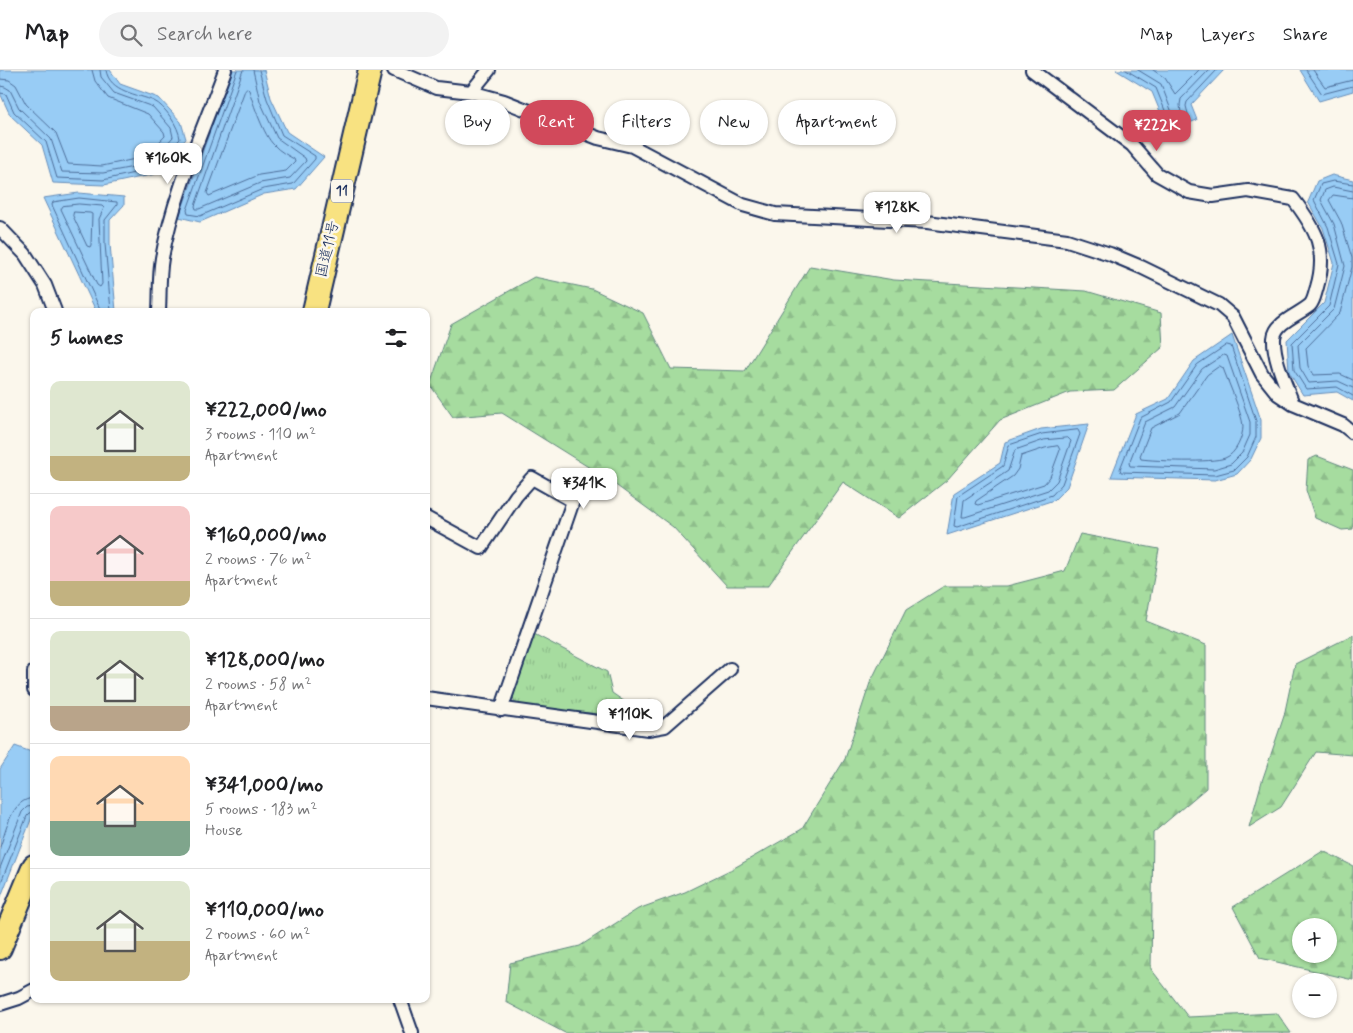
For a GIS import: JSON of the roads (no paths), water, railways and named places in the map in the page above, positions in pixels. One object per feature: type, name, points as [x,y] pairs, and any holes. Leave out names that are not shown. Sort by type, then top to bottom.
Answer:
[{"type":"highway","name":"国道11号","points":[[315,308],[370,70]]},
{"type":"highway","points":[[0,948],[30,876]]},
{"type":"street","points":[[159,308],[162,260],[166,239],[178,197],[225,70]]},
{"type":"street","points":[[394,70],[436,88],[471,92],[504,102],[598,138],[632,146],[743,204],[775,214],[926,222],[1067,240],[1110,254],[1219,305],[1233,317],[1262,374],[1278,394],[1293,404],[1342,425],[1353,433]]},
{"type":"street","points":[[471,92],[489,70]]},
{"type":"street","points":[[1032,70],[1132,145],[1158,174],[1189,192],[1213,196],[1248,191],[1293,199],[1308,218],[1320,245],[1322,271],[1312,304],[1279,326],[1274,336],[1280,370],[1293,404]]},
{"type":"street","points":[[0,228],[25,254],[45,285],[54,308]]},
{"type":"street","points":[[430,520],[481,548],[516,496],[532,478],[573,501],[501,710]]},
{"type":"street","points":[[430,699],[648,729],[665,726],[730,669]]},
{"type":"street","points":[[0,1004],[30,992]]},
{"type":"street","points":[[401,1003],[412,1033]]},
{"type":"water","points":[[0,70],[110,70],[120,84],[159,98],[181,122],[186,139],[155,174],[104,185],[53,183],[42,145],[10,115],[0,93]]},
{"type":"water","points":[[232,70],[264,70],[271,98],[287,132],[324,157],[296,189],[264,194],[200,222],[179,217]]},
{"type":"water","points":[[1116,70],[1224,70],[1191,105],[1197,120],[1168,131],[1152,92]]},
{"type":"water","points":[[1300,70],[1353,70],[1353,91],[1319,101]]},
{"type":"water","points":[[1332,175],[1353,180],[1353,401],[1337,392],[1303,395],[1289,372],[1287,340],[1324,303],[1334,263],[1323,228],[1308,202],[1317,181]]},
{"type":"water","points":[[79,193],[124,197],[124,205],[110,220],[110,244],[116,308],[95,308],[43,198]]},
{"type":"water","points":[[1232,335],[1261,420],[1261,438],[1251,459],[1237,474],[1215,480],[1111,477],[1136,414],[1168,399],[1194,361]]},
{"type":"water","points":[[1089,424],[1067,487],[1054,500],[947,535],[954,493],[1000,463],[1005,442],[1041,429]]},
{"type":"water","points":[[15,746],[30,752],[30,822],[0,899],[0,769]]}]
